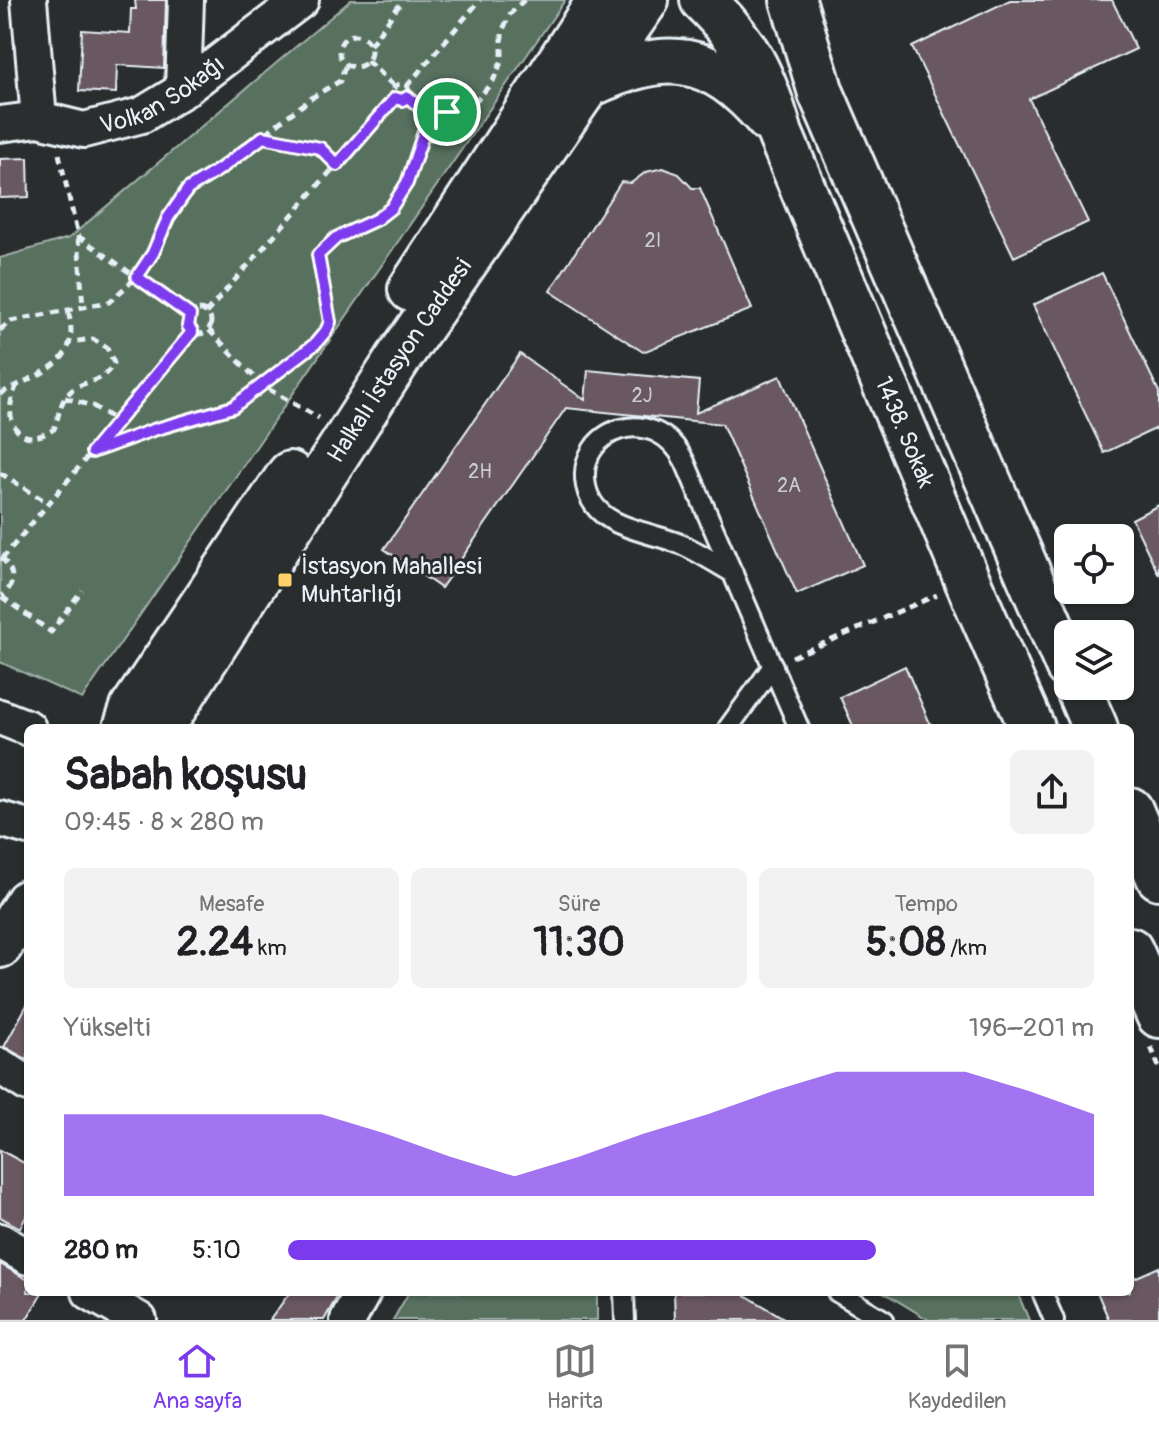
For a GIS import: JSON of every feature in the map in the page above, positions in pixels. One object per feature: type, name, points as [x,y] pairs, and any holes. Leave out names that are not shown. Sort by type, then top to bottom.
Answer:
[{"type":"street","points":[[29,0],[45,121]]},
{"type":"street","points":[[183,90],[186,0]]},
{"type":"street","name":"Volkan Sokağı","points":[[0,124],[45,121],[84,130],[142,115],[183,90],[301,0]]},
{"type":"street","name":"Halkalı İstasyon Caddesi","points":[[127,724],[133,708],[600,0]]},
{"type":"street","name":"Halkalı İstasyon Caddesi","points":[[164,724],[398,359],[646,0]]},
{"type":"street","name":"1438. Sokak","points":[[703,0],[749,52],[767,88],[780,134],[1030,724]]},
{"type":"street","points":[[767,0],[821,93]]},
{"type":"street","points":[[793,0],[821,93],[1054,634]]},
{"type":"street","name":"1438. Sokak","points":[[588,85],[619,70],[649,62],[706,66],[732,81],[780,134]]},
{"type":"street","points":[[1083,700],[1093,724]]},
{"type":"street","points":[[0,717],[24,726]]},
{"type":"street","points":[[0,819],[24,826]]},
{"type":"street","points":[[1134,819],[1159,877]]},
{"type":"street","points":[[1134,959],[1159,1015]]},
{"type":"street","points":[[0,1066],[24,1081]]},
{"type":"street","points":[[0,1241],[24,1255]]},
{"type":"street","points":[[97,1296],[139,1320]]},
{"type":"lane","points":[[733,573],[685,546],[615,523],[601,514],[591,501],[586,486],[586,469],[591,453],[601,440],[615,431],[632,427],[649,428],[665,435],[677,447],[733,573],[797,724]]},
{"type":"lane","points":[[731,724],[773,666]]},
{"type":"lane","points":[[624,1296],[625,1320]]},
{"type":"lane","points":[[844,1296],[884,1320]]},
{"type":"lane","points":[[1044,1296],[1054,1320]]},
{"type":"path","points":[[370,45],[358,35],[343,40],[339,54],[346,64],[359,66],[367,61],[370,45],[403,0]]},
{"type":"path","points":[[407,86],[480,0]]},
{"type":"path","points":[[447,112],[477,100],[493,81],[502,60],[502,32],[510,14],[524,0]]},
{"type":"path","points":[[367,61],[395,87]]},
{"type":"path","points":[[0,330],[11,321],[109,302],[137,277],[153,253],[168,218],[188,189],[340,81],[346,64]]},
{"type":"path","points":[[399,84],[407,86],[410,91],[408,97],[402,100],[395,98],[395,87],[399,84]]},
{"type":"path","points":[[408,97],[422,109]]},
{"type":"path","points":[[206,313],[395,98]]},
{"type":"path","points":[[422,109],[436,105],[447,112],[449,124],[443,133],[434,135],[424,132]]},
{"type":"path","points":[[92,452],[153,430],[233,407],[263,386],[326,331],[330,322],[318,255],[336,238],[377,219],[391,208],[407,183],[424,132],[418,118],[422,109]]},
{"type":"path","points":[[45,121],[78,236],[83,308]]},
{"type":"path","points":[[263,137],[320,148],[337,165]]},
{"type":"path","points":[[78,236],[190,315]]},
{"type":"path","points":[[190,315],[200,310],[206,313],[211,320],[209,330]]},
{"type":"path","points":[[0,394],[58,363],[69,350],[73,329],[68,311]]},
{"type":"path","points":[[190,315],[188,326],[192,332],[200,334],[209,330]]},
{"type":"path","points":[[209,330],[263,386],[325,421]]},
{"type":"path","points":[[82,590],[51,632],[1,597],[8,592],[13,578],[8,564],[1,558],[192,332]]},
{"type":"path","points":[[17,385],[9,398],[9,423],[14,431],[24,435],[44,436],[54,429],[70,390],[107,375],[114,363],[107,348],[93,339],[71,342]]},
{"type":"path","points":[[65,398],[93,406],[117,421]]},
{"type":"path","points":[[0,473],[48,503]]},
{"type":"path","points":[[773,666],[968,582]]},
{"type":"green space","points":[[351,0],[565,0],[82,699],[0,662],[0,258],[69,238]]},
{"type":"green space","points":[[407,1296],[597,1296],[597,1320],[393,1320]]},
{"type":"green space","points":[[890,1296],[1019,1296],[1029,1320],[929,1320]]},
{"type":"building","points":[[135,0],[166,0],[164,68],[117,65],[116,93],[79,91],[82,30],[130,33],[131,9],[136,9]]},
{"type":"building","points":[[1010,0],[1112,0],[1136,49],[1029,99],[1088,222],[1014,257],[912,47]]},
{"type":"building","points":[[28,158],[29,197],[0,198],[0,159]]},
{"type":"building","points":[[663,168],[679,174],[692,188],[700,188],[752,309],[643,352],[550,291],[621,182],[631,183],[646,172]]},
{"type":"building","points":[[1102,273],[1159,392],[1159,427],[1104,453],[1033,305]]},
{"type":"building","points":[[520,354],[585,400],[588,370],[699,381],[696,413],[780,376],[863,565],[797,594],[722,424],[566,408],[441,588],[384,549]]},
{"type":"building","points":[[1159,505],[1159,575],[1132,519]]},
{"type":"building","points":[[905,666],[930,724],[852,724],[840,697]]},
{"type":"building","points":[[24,1010],[24,1058],[4,1047]]},
{"type":"building","points":[[0,1150],[24,1163],[24,1220],[20,1228],[0,1217]]},
{"type":"building","points":[[0,1264],[24,1278],[24,1296],[41,1296],[26,1320],[0,1320]]},
{"type":"building","points":[[1159,1267],[1159,1320],[1109,1320],[1099,1296],[1134,1296],[1134,1278]]},
{"type":"building","points":[[287,1296],[338,1296],[324,1320],[270,1320]]},
{"type":"building","points":[[674,1296],[747,1296],[787,1320],[675,1320]]},
{"type":"place","name":"İstasyon Mahallesi Muhtarlığı","points":[[285,580]]},
{"type":"route","points":[[408,97],[422,109],[431,104],[441,106],[447,112],[449,124],[443,133],[428,135],[424,132],[407,183],[391,208],[377,219],[336,238],[318,255],[330,322],[315,344],[233,407],[153,430],[92,452],[192,332],[188,326],[190,315],[137,277],[153,253],[168,218],[188,189],[263,137],[320,148],[337,165],[395,98],[404,100],[408,97]]}]
